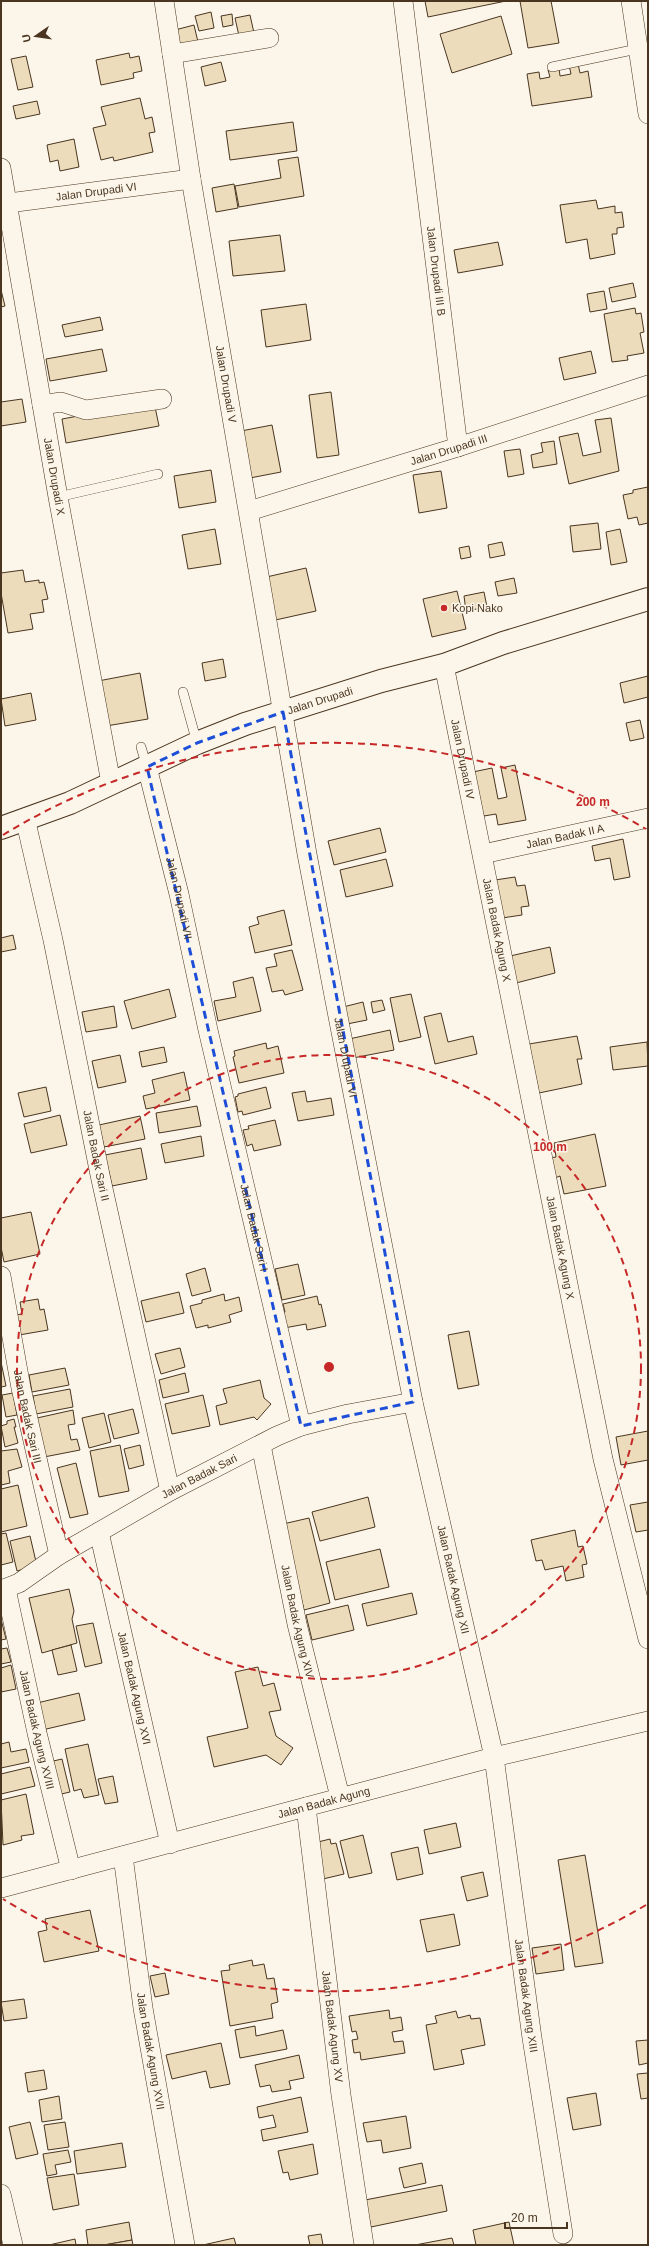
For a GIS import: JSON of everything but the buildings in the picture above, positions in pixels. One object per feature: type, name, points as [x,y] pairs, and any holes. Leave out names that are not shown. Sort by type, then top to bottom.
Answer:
[{"type":"street","name":"Jalan Drupadi V","points":[[164,1],[191,179],[283,712]]},
{"type":"street","name":"Jalan Drupadi III B","points":[[403,1],[458,447]]},
{"type":"street","points":[[631,1],[637,49],[648,114]]},
{"type":"street","points":[[172,54],[269,38]]},
{"type":"street","name":"Jalan Drupadi X","points":[[1,168],[4,203],[111,783]]},
{"type":"street","name":"Jalan Drupadi VI","points":[[4,203],[191,179]]},
{"type":"street","name":"Jalan Drupadi III","points":[[249,511],[458,447],[648,385]]},
{"type":"street","points":[[42,404],[61,402],[86,410],[162,398]]},
{"type":"street","name":"Jalan Drupadi","points":[[1,828],[25,818],[70,803],[111,783],[144,757],[197,743],[283,712],[381,681],[444,665],[503,643],[648,599]]},
{"type":"street","name":"Jalan Drupadi IV","points":[[444,665],[483,854]]},
{"type":"street","name":"Jalan Drupadi VI","points":[[283,712],[335,1001],[413,1402]]},
{"type":"street","name":"Jalan Drupadi VII","points":[[144,757],[179,894],[208,1030]]},
{"type":"street","name":"Jalan Badak Sari II","points":[[25,818],[53,940],[100,1175],[170,1492]]},
{"type":"street","name":"Jalan Badak II A","points":[[483,854],[647,823]]},
{"type":"street","name":"Jalan Badak Agung X","points":[[483,854],[507,989],[533,1104],[603,1459],[648,1640]]},
{"type":"street","name":"Jalan Badak Sari I","points":[[208,1030],[301,1426]]},
{"type":"street","name":"Jalan Badak Sari III","points":[[1,1276],[21,1388],[59,1555]]},
{"type":"street","name":"Jalan Badak Sari","points":[[4,1590],[19,1583],[59,1555],[170,1492],[260,1445],[301,1426],[348,1414],[413,1402]]},
{"type":"street","name":"Jalan Badak Agung XII","points":[[413,1402],[494,1757]]},
{"type":"street","name":"Jalan Badak Agung XIV","points":[[260,1445],[297,1624],[340,1797]]},
{"type":"street","name":"Jalan Badak Agung XVI","points":[[99,1532],[170,1844]]},
{"type":"street","name":"Jalan Badak Agung XVIII","points":[[4,1590],[71,1870]]},
{"type":"street","name":"Jalan Badak Agung","points":[[1,1888],[494,1757],[648,1721]]},
{"type":"street","name":"Jalan Badak Agung XIII","points":[[494,1757],[532,2038],[563,2234]]},
{"type":"street","name":"Jalan Badak Agung XV","points":[[306,1807],[341,2096],[364,2245]]},
{"type":"street","name":"Jalan Badak Agung XVII","points":[[123,1856],[143,2008],[185,2245]]},
{"type":"street","points":[[1,2194],[13,2245]]},
{"type":"lane","points":[[552,67],[637,49]]},
{"type":"lane","points":[[58,497],[158,474]]},
{"type":"lane","points":[[183,692],[197,743]]},
{"type":"highlighted area","points":[[283,712],[413,1402],[301,1426],[147,767],[197,743]]},
{"type":"place","name":"Kopi Nako","points":[[444,608]]}]
